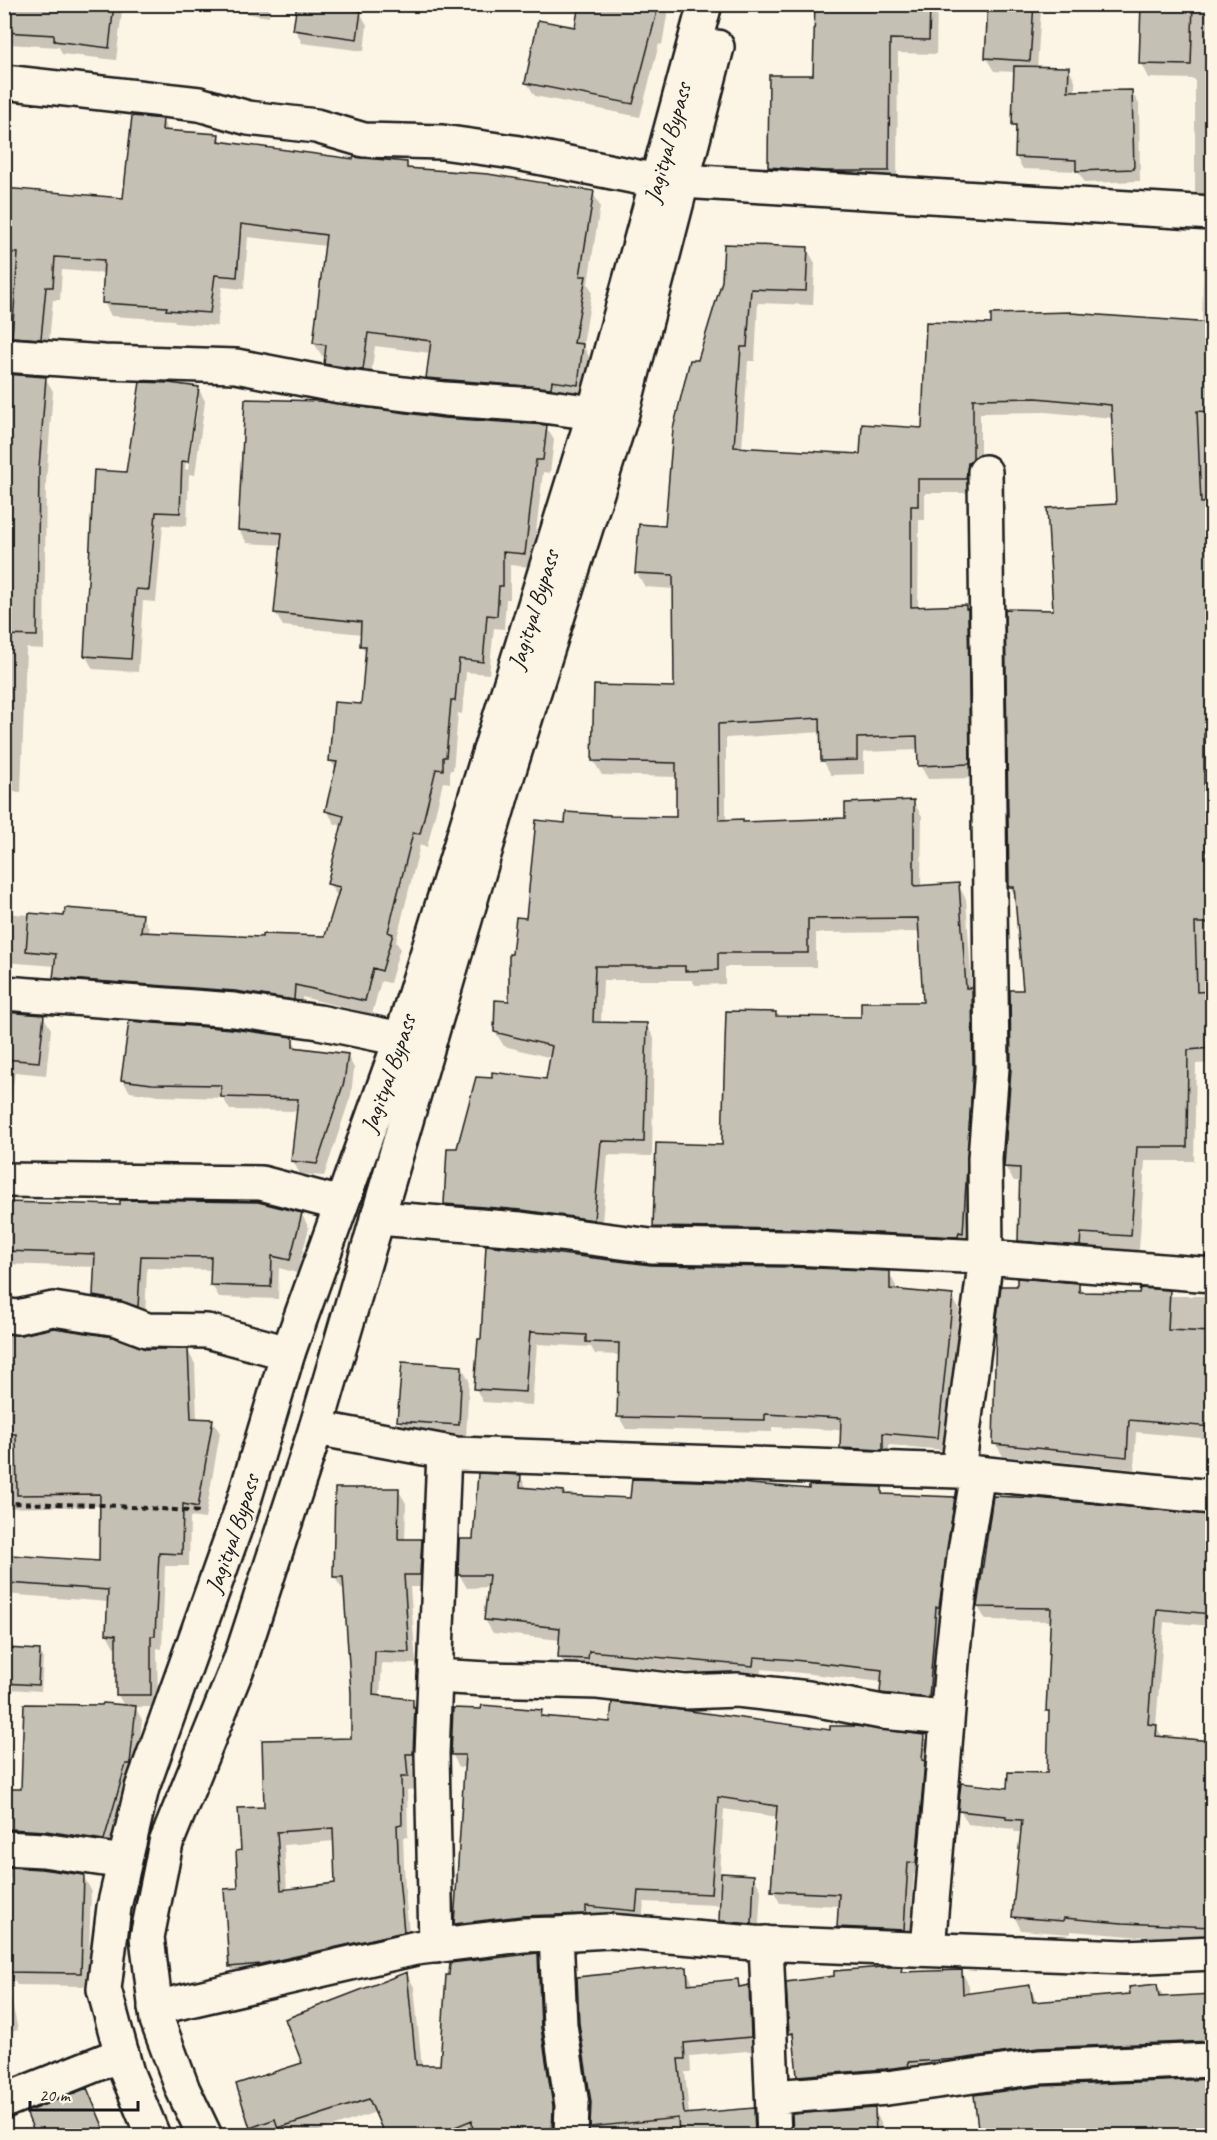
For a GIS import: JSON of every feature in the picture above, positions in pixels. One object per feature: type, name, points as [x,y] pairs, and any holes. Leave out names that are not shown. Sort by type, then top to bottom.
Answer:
[{"type":"street","name":"Jagityal Bypass","points":[[205,2136],[179,2080],[157,2020],[155,2008],[147,1936],[166,1843],[240,1661],[316,1428],[504,783],[621,417],[705,4]]},
{"type":"street","name":"Jagityal Bypass","points":[[153,2136],[127,2073],[104,1989],[114,1907],[142,1788],[240,1514],[288,1353],[401,1039],[594,413],[728,4]]},
{"type":"street","points":[[4,82],[199,104],[248,118],[316,126],[364,140],[442,142],[513,152],[670,181],[1212,213]]},
{"type":"street","points":[[4,355],[104,362],[236,366],[340,386],[422,396],[537,405],[594,413]]},
{"type":"street","points":[[928,1950],[953,1650],[964,1557],[968,1472],[986,1257],[985,1158],[992,1068],[985,472]]},
{"type":"street","points":[[4,993],[234,1010],[319,1022],[401,1039]]},
{"type":"street","points":[[4,1180],[261,1183],[341,1204]]},
{"type":"street","points":[[377,1218],[521,1229],[651,1246],[792,1248],[986,1257],[1212,1275]]},
{"type":"street","points":[[4,1315],[16,1317],[53,1309],[118,1319],[147,1330],[207,1331],[288,1353]]},
{"type":"street","points":[[316,1428],[456,1454],[968,1472],[1212,1497]]},
{"type":"street","points":[[436,1946],[432,1754],[444,1452]]},
{"type":"street","points":[[435,1676],[598,1682],[685,1692],[736,1690],[808,1698],[882,1712],[948,1718]]},
{"type":"street","points":[[4,1848],[43,1850],[124,1862]]},
{"type":"street","points":[[155,2008],[416,1948],[523,1935],[609,1931],[766,1943],[928,1950],[1126,1957],[1212,1953]]},
{"type":"street","points":[[556,1934],[560,2025],[572,2105],[571,2136]]},
{"type":"street","points":[[766,1943],[774,2136]]},
{"type":"street","points":[[4,2101],[122,2054]]},
{"type":"street","points":[[772,2097],[886,2088],[1039,2067],[1212,2060]]},
{"type":"path","points":[[4,1503],[104,1505],[240,1514]]},
{"type":"building","points":[[4,4],[114,4],[109,48],[54,41],[54,35],[4,32]]},
{"type":"building","points":[[297,4],[314,4],[361,11],[357,39],[293,30]]},
{"type":"building","points":[[579,4],[659,4],[633,104],[525,83],[538,20],[575,27]]},
{"type":"building","points":[[815,4],[930,4],[929,40],[890,39],[889,171],[825,171],[768,167],[769,75],[813,75]]},
{"type":"building","points":[[988,4],[1034,4],[1030,61],[985,58]]},
{"type":"building","points":[[1141,4],[1193,4],[1191,65],[1139,64]]},
{"type":"building","points":[[1014,66],[1069,67],[1068,91],[1132,90],[1134,169],[1076,171],[1076,160],[1015,157],[1016,125],[1012,125]]},
{"type":"building","points":[[132,116],[163,119],[162,130],[219,134],[218,141],[353,159],[354,157],[407,162],[407,168],[488,174],[594,191],[580,276],[586,276],[574,343],[583,344],[578,385],[552,381],[551,388],[426,378],[431,341],[368,333],[363,370],[324,364],[326,345],[313,343],[326,235],[241,224],[237,277],[215,275],[210,313],[166,310],[167,307],[102,303],[104,260],[55,257],[53,287],[46,287],[41,339],[12,337],[18,253],[4,252],[4,188],[123,198]]},
{"type":"building","points":[[724,244],[808,247],[806,291],[751,289],[747,347],[741,347],[734,447],[860,454],[862,424],[922,428],[926,322],[991,324],[991,314],[1071,312],[1212,323],[1212,412],[1197,411],[1201,503],[1212,502],[1212,734],[1204,734],[1204,789],[1208,873],[1212,873],[1212,923],[1195,923],[1197,992],[1212,991],[1212,1048],[1188,1050],[1187,1147],[1137,1147],[1131,1236],[1081,1233],[1080,1246],[1018,1241],[1020,1168],[1004,1167],[1011,1069],[1010,990],[1023,990],[1014,887],[1009,887],[1005,609],[1053,610],[1047,508],[1116,504],[1111,405],[1036,398],[973,399],[973,459],[968,463],[966,479],[918,479],[918,506],[911,506],[911,607],[966,605],[968,609],[970,764],[918,766],[917,736],[857,738],[857,760],[821,761],[820,718],[718,724],[719,820],[743,819],[743,822],[845,818],[845,803],[914,800],[914,886],[959,883],[966,988],[972,988],[973,1067],[963,1233],[959,1232],[958,1237],[793,1229],[653,1227],[656,1143],[722,1145],[726,1011],[776,1012],[776,1016],[861,1017],[861,1002],[923,1002],[918,918],[808,919],[808,953],[718,953],[718,970],[685,971],[685,966],[595,966],[593,1022],[647,1023],[644,1142],[601,1141],[594,1220],[522,1210],[444,1204],[447,1148],[457,1148],[476,1077],[492,1078],[492,1072],[546,1079],[552,1046],[494,1032],[495,1000],[509,1001],[509,954],[512,954],[516,917],[526,918],[536,820],[565,823],[566,812],[610,816],[676,817],[676,763],[592,761],[594,685],[674,687],[673,575],[635,573],[639,524],[665,526],[673,429],[690,360],[698,360],[722,281]]},
{"type":"building","points":[[4,374],[46,377],[39,468],[37,636],[4,635]]},
{"type":"building","points":[[140,382],[199,387],[188,462],[182,461],[180,513],[156,512],[149,590],[136,589],[131,659],[84,656],[94,470],[126,472]]},
{"type":"building","points":[[245,399],[320,401],[443,418],[547,425],[543,460],[536,460],[525,554],[503,552],[503,586],[499,586],[497,616],[487,615],[483,662],[459,659],[455,701],[451,701],[443,770],[436,769],[420,834],[413,833],[388,932],[393,934],[382,971],[373,968],[365,1001],[295,985],[294,1000],[235,991],[53,978],[56,954],[26,951],[29,913],[64,916],[65,908],[143,914],[141,932],[262,937],[262,934],[325,936],[340,887],[327,884],[344,816],[325,811],[337,762],[329,761],[334,702],[361,704],[366,646],[360,646],[361,622],[274,613],[282,533],[238,530]]},
{"type":"building","points":[[4,1012],[44,1015],[39,1062],[4,1059]]},
{"type":"building","points":[[129,1021],[232,1029],[293,1037],[293,1047],[348,1054],[344,1082],[317,1164],[291,1161],[298,1099],[221,1097],[221,1085],[152,1084],[121,1080]]},
{"type":"building","points":[[120,1200],[258,1202],[302,1213],[290,1260],[272,1256],[271,1287],[210,1285],[211,1257],[141,1256],[138,1307],[93,1296],[95,1254],[4,1251],[4,1202],[120,1205]]},
{"type":"building","points":[[486,1245],[651,1265],[890,1271],[890,1289],[953,1295],[938,1438],[883,1433],[883,1450],[840,1448],[841,1418],[765,1414],[765,1420],[617,1417],[619,1343],[586,1342],[586,1335],[530,1332],[525,1392],[474,1389],[478,1339],[481,1339]]},
{"type":"building","points":[[1017,1278],[1079,1283],[1079,1292],[1139,1293],[1140,1288],[1170,1290],[1168,1330],[1212,1332],[1212,1427],[1129,1420],[1127,1457],[993,1444],[996,1325],[1001,1286],[1017,1286]]},
{"type":"building","points":[[54,1328],[113,1337],[146,1349],[188,1349],[191,1418],[213,1419],[198,1507],[183,1504],[182,1554],[159,1553],[155,1636],[151,1636],[151,1695],[116,1695],[116,1635],[106,1634],[108,1590],[7,1583],[10,1555],[99,1561],[100,1494],[17,1495],[16,1434],[4,1434],[4,1334],[21,1335]]},
{"type":"building","points":[[402,1362],[462,1366],[459,1425],[397,1421]]},
{"type":"building","points":[[478,1473],[521,1475],[520,1487],[564,1491],[563,1495],[630,1498],[632,1479],[729,1482],[809,1489],[809,1485],[882,1487],[882,1494],[955,1497],[939,1607],[936,1607],[929,1698],[880,1693],[882,1670],[794,1660],[754,1657],[753,1666],[589,1651],[588,1659],[558,1658],[560,1628],[484,1620],[489,1575],[458,1575],[459,1539],[473,1539]]},
{"type":"building","points":[[335,1488],[399,1488],[398,1539],[422,1539],[420,1575],[404,1575],[409,1652],[375,1651],[373,1695],[413,1699],[413,1707],[415,1707],[413,1754],[406,1754],[408,1777],[401,1777],[402,1824],[397,1825],[404,1932],[261,1964],[229,1967],[224,1889],[238,1888],[236,1851],[241,1850],[238,1808],[264,1807],[262,1740],[351,1738],[351,1693],[343,1577],[333,1577]],"holes":[[[333,1828],[335,1883],[281,1890],[277,1832]]]},
{"type":"building","points":[[993,1496],[1037,1498],[1212,1515],[1212,1614],[1157,1609],[1148,1724],[1157,1725],[1156,1736],[1212,1741],[1212,1927],[1012,1917],[1022,1820],[958,1811],[961,1783],[1007,1788],[1008,1772],[1047,1773],[1049,1711],[1046,1711],[1051,1608],[977,1607]]},
{"type":"building","points":[[6,1648],[40,1650],[38,1685],[4,1683]]},
{"type":"building","points":[[612,1702],[830,1730],[830,1726],[856,1726],[924,1735],[922,1760],[925,1761],[916,1863],[908,1862],[904,1930],[837,1927],[839,1894],[771,1891],[777,1806],[718,1797],[711,1894],[638,1891],[636,1911],[586,1906],[586,1914],[521,1916],[454,1924],[465,1755],[451,1755],[453,1708],[481,1709],[482,1705],[542,1710],[541,1716],[610,1722]]},
{"type":"building","points":[[103,1703],[136,1706],[130,1764],[126,1764],[104,1840],[46,1831],[9,1829],[9,1789],[21,1789],[24,1704],[102,1705]]},
{"type":"building","points":[[9,1867],[84,1875],[81,1973],[4,1972],[4,1879],[9,1878]]},
{"type":"building","points":[[721,1873],[754,1875],[752,1924],[719,1921]]},
{"type":"building","points":[[538,1953],[541,2028],[553,2106],[552,2136],[473,2136],[472,2120],[433,2136],[385,2136],[369,2099],[278,2128],[275,2119],[250,2128],[236,2084],[302,2063],[285,2019],[407,1972],[416,2065],[440,2065],[446,1975],[449,1975],[450,1963]]},
{"type":"building","points":[[687,1967],[688,1984],[738,1979],[739,1987],[749,1985],[751,2037],[684,2043],[685,2059],[678,2059],[684,2114],[754,2108],[755,2136],[679,2136],[678,2118],[590,2127],[591,2102],[579,2023],[577,1977]]},
{"type":"building","points":[[902,1967],[901,1972],[962,1970],[963,1994],[1030,1985],[1033,2002],[1130,1994],[1129,1987],[1157,1984],[1159,1997],[1212,1994],[1212,2041],[1038,2048],[960,2059],[908,2062],[909,2066],[885,2069],[797,2076],[793,2033],[789,2034],[786,1982],[834,1976],[834,1971]]},
{"type":"building","points":[[1212,2079],[1212,2136],[979,2136],[974,2095],[1041,2086]]},
{"type":"building","points":[[87,2088],[107,2136],[36,2136],[26,2112]]},
{"type":"building","points":[[875,2108],[876,2136],[793,2136],[792,2114]]}]
